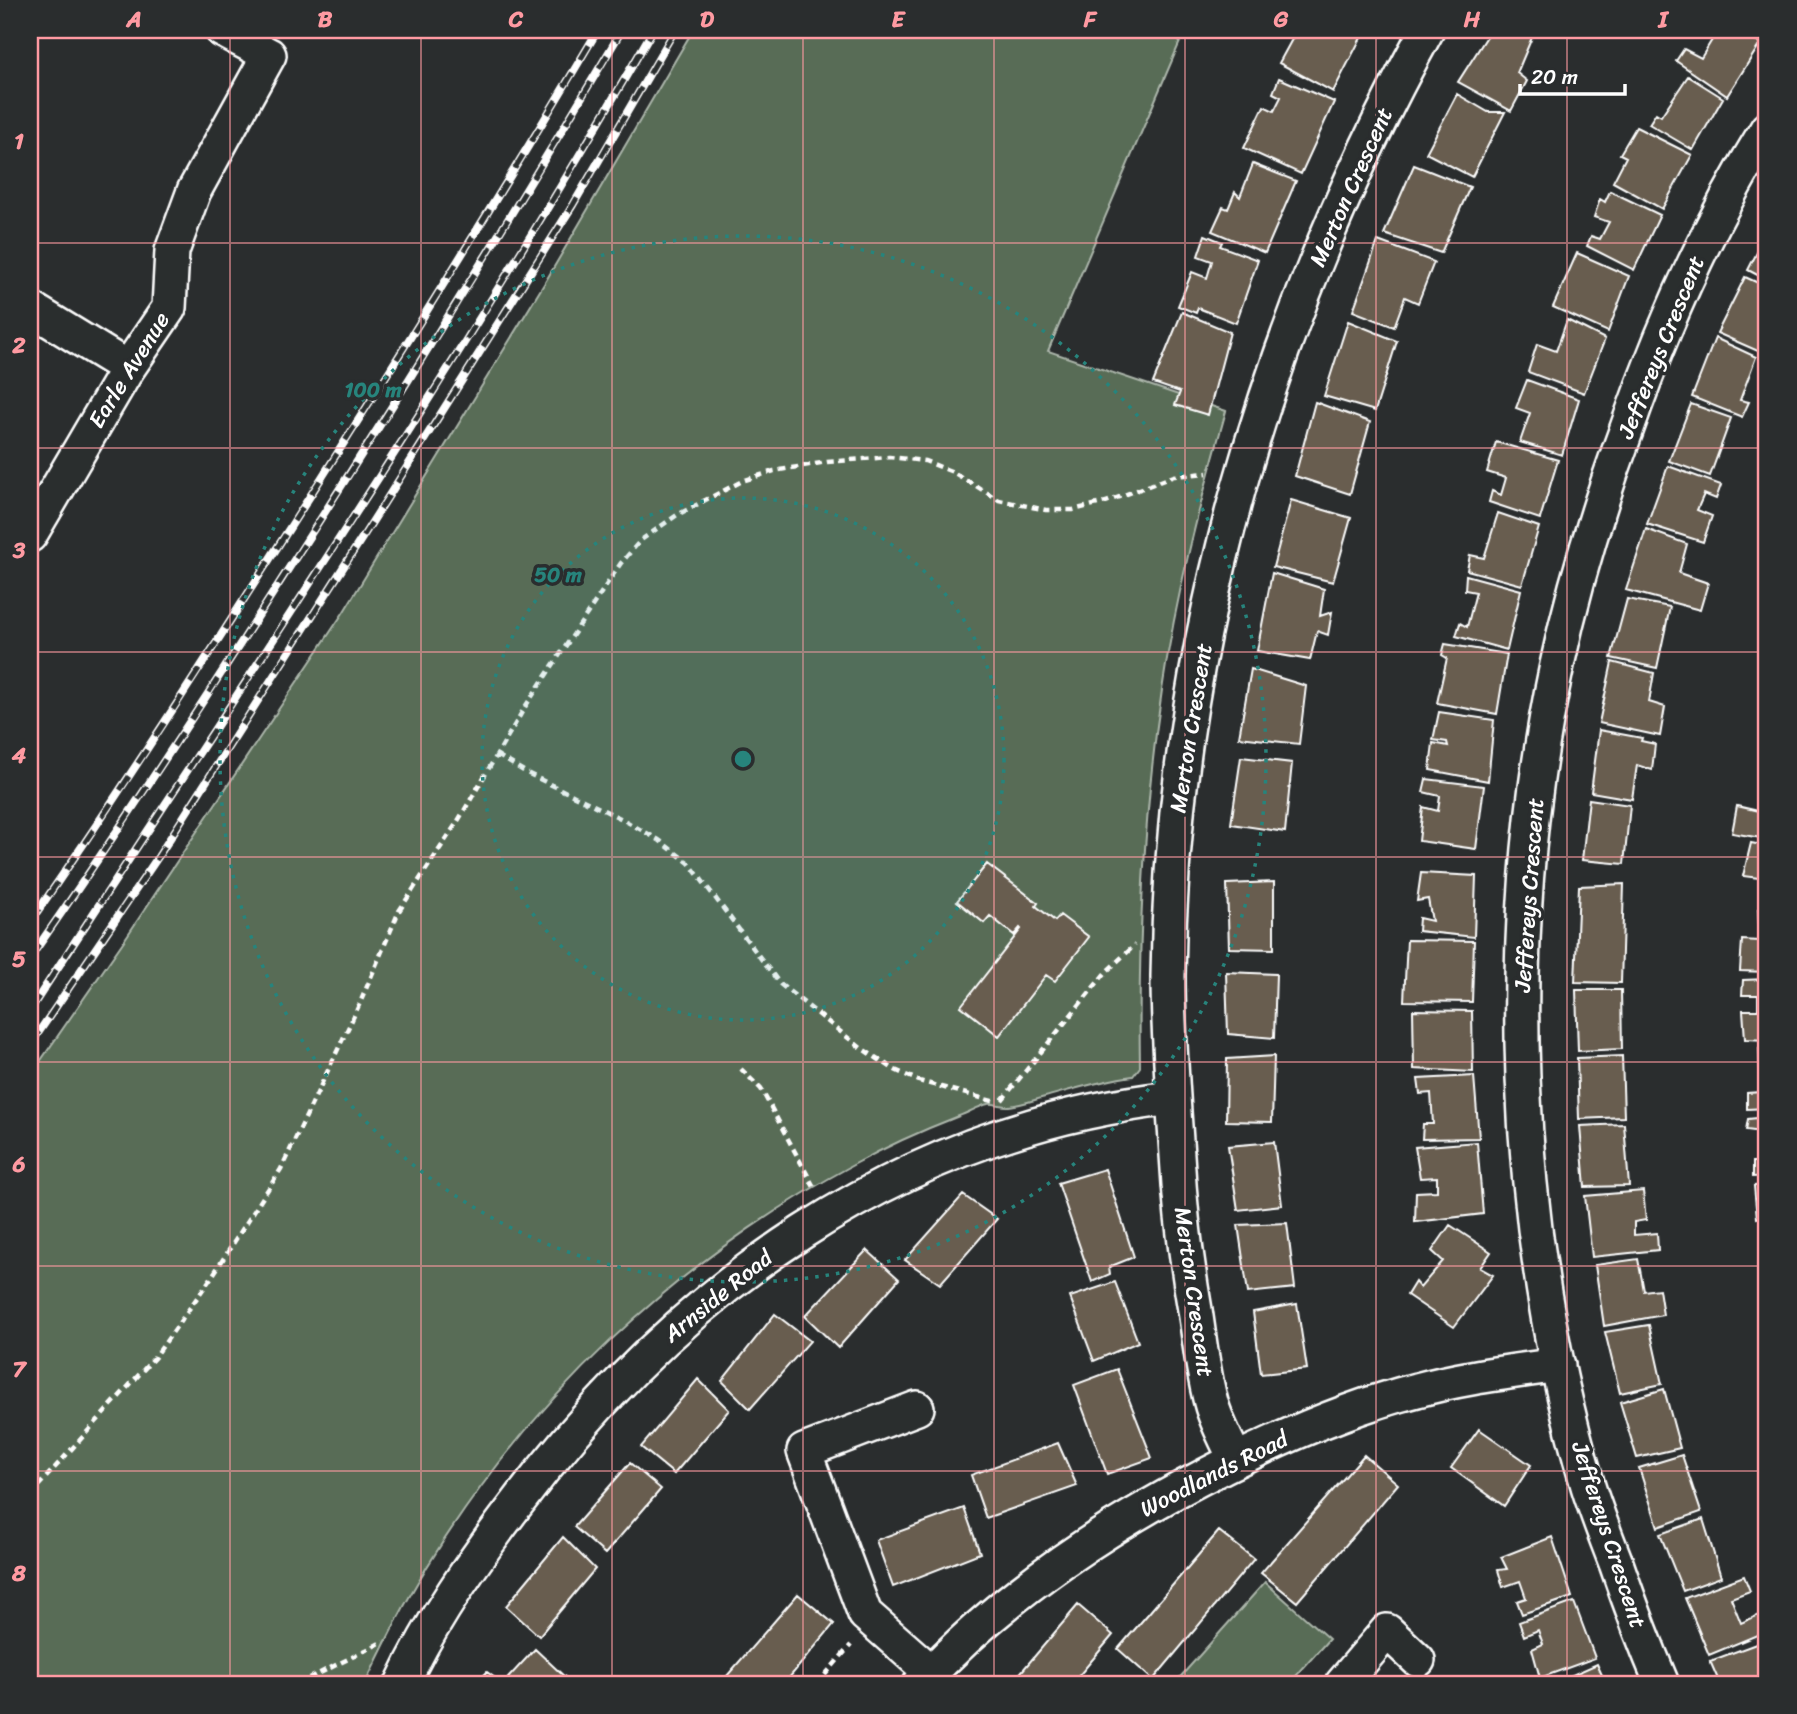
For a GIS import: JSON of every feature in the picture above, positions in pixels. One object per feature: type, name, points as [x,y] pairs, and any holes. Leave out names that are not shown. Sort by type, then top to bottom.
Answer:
[{"type":"street","name":"Earle Avenue","points":[[30,535],[128,368],[169,308],[172,251],[194,191],[269,55],[222,30]]},
{"type":"street","name":"Merton Crescent","points":[[1236,1460],[1221,1429],[1208,1390],[1180,1198],[1173,1098],[1168,977],[1170,911],[1175,840],[1191,714],[1239,486],[1277,367],[1324,242],[1387,104],[1427,30]]},
{"type":"street","name":"Jeffereys Crescent","points":[[1662,1684],[1588,1488],[1558,1365],[1534,1208],[1521,1022],[1528,858],[1556,668],[1588,544],[1646,375],[1695,258],[1767,129]]},
{"type":"street","points":[[30,308],[128,368]]},
{"type":"street","name":"Arnside Road","points":[[402,1684],[470,1569],[575,1429],[616,1385],[705,1303],[791,1239],[830,1215],[878,1188],[966,1149],[1051,1120],[1087,1111],[1173,1098]]},
{"type":"street","name":"Woodlands Road","points":[[925,1678],[1026,1588],[1085,1544],[1136,1513],[1236,1460],[1322,1421],[1416,1390],[1463,1379],[1558,1365]]},
{"type":"street","points":[[917,1408],[804,1451],[865,1614],[925,1678]]},
{"type":"street","points":[[1342,1684],[1387,1631],[1418,1660]]},
{"type":"path","points":[[30,1495],[155,1357],[211,1278],[281,1170],[360,1003],[399,911],[458,821],[525,707],[621,564],[641,540],[677,514],[742,481],[774,471],[801,467],[889,457],[925,461],[953,472],[999,500],[1046,510],[1106,502],[1174,476],[1208,472]]},
{"type":"path","points":[[497,755],[527,773],[622,819],[659,840],[689,863],[780,984],[861,1048],[895,1070],[919,1081],[1000,1103]]},
{"type":"path","points":[[966,1149],[1106,972],[1170,911]]},
{"type":"path","points":[[741,1069],[761,1089],[830,1215]]},
{"type":"path","points":[[817,1684],[873,1620]]},
{"type":"path","points":[[298,1684],[402,1633],[424,1645]]},
{"type":"path","points":[[30,1683],[35,1684]]},
{"type":"green space","points":[[693,30],[1185,30],[1048,351],[1226,411],[1182,584],[1156,737],[1143,878],[1140,1067],[1133,1076],[1089,1085],[1023,1104],[985,1105],[892,1145],[789,1203],[727,1244],[669,1289],[613,1338],[561,1390],[513,1446],[468,1505],[427,1567],[365,1684],[30,1684],[30,1076],[343,613],[544,284]]},
{"type":"green space","points":[[1265,1582],[1329,1639],[1289,1684],[1174,1684]]},
{"type":"building","points":[[1297,30],[1365,30],[1333,92],[1279,63]]},
{"type":"building","points":[[1491,30],[1523,30],[1533,35],[1517,73],[1527,81],[1511,111],[1458,82]]},
{"type":"building","points":[[1718,30],[1738,30],[1760,44],[1727,96],[1676,61],[1684,49],[1701,58]]},
{"type":"building","points":[[1688,76],[1723,98],[1693,150],[1649,124],[1656,113],[1661,116]]},
{"type":"building","points":[[1279,78],[1334,102],[1301,174],[1244,148],[1264,106],[1274,111],[1281,97],[1273,93]]},
{"type":"building","points":[[1457,94],[1488,112],[1505,112],[1472,177],[1426,153]]},
{"type":"building","points":[[1636,127],[1692,155],[1662,209],[1613,182],[1626,157],[1620,154]]},
{"type":"building","points":[[1253,164],[1296,181],[1265,253],[1212,231],[1223,207],[1228,209],[1235,192],[1240,197]]},
{"type":"building","points":[[1414,165],[1470,187],[1441,253],[1384,234]]},
{"type":"building","points":[[1610,191],[1660,215],[1634,270],[1587,246],[1591,236],[1600,239],[1609,222],[1594,217],[1600,199],[1605,202]]},
{"type":"building","points":[[1767,233],[1767,280],[1748,270]]},
{"type":"building","points":[[1205,235],[1222,242],[1220,246],[1258,260],[1236,323],[1198,308],[1196,313],[1178,306],[1192,272],[1207,278],[1212,261],[1198,256]]},
{"type":"building","points":[[1378,241],[1434,262],[1418,303],[1405,297],[1394,327],[1353,311]]},
{"type":"building","points":[[1577,253],[1629,276],[1608,332],[1553,307]]},
{"type":"building","points":[[1745,277],[1767,287],[1767,355],[1717,333]]},
{"type":"building","points":[[1182,312],[1230,332],[1208,415],[1175,405],[1180,392],[1153,383]]},
{"type":"building","points":[[1567,320],[1605,339],[1584,393],[1528,372],[1537,344],[1556,351]]},
{"type":"building","points":[[1348,321],[1397,341],[1375,411],[1324,396]]},
{"type":"building","points":[[1715,338],[1756,357],[1740,400],[1749,402],[1742,417],[1692,397]]},
{"type":"building","points":[[1527,380],[1579,399],[1562,455],[1520,442],[1530,413],[1516,408]]},
{"type":"building","points":[[1315,402],[1370,422],[1350,494],[1295,476]]},
{"type":"building","points":[[1691,404],[1731,418],[1710,476],[1669,461]]},
{"type":"building","points":[[1496,442],[1558,460],[1540,519],[1489,502],[1492,491],[1501,495],[1506,478],[1487,472]]},
{"type":"building","points":[[1668,466],[1721,485],[1716,499],[1704,494],[1697,510],[1712,516],[1703,542],[1647,524]]},
{"type":"building","points":[[1291,500],[1351,518],[1333,582],[1273,567]]},
{"type":"building","points":[[1498,513],[1539,527],[1522,585],[1467,570],[1470,555],[1484,558]]},
{"type":"building","points":[[1646,529],[1687,544],[1679,573],[1708,583],[1700,610],[1626,590]]},
{"type":"building","points":[[1272,573],[1324,589],[1320,616],[1332,612],[1328,635],[1317,631],[1310,660],[1257,651]]},
{"type":"building","points":[[1466,575],[1521,590],[1507,650],[1456,636],[1460,623],[1467,627],[1476,592],[1465,590]]},
{"type":"building","points":[[1627,599],[1670,607],[1657,668],[1611,658]]},
{"type":"building","points":[[1445,644],[1507,654],[1497,714],[1437,703],[1447,658],[1442,655]]},
{"type":"building","points":[[1612,662],[1654,673],[1649,702],[1665,707],[1660,736],[1599,723]]},
{"type":"building","points":[[1251,669],[1306,686],[1299,744],[1239,737]]},
{"type":"building","points":[[1439,712],[1494,720],[1488,781],[1430,770],[1433,743],[1448,746],[1447,742],[1433,740]]},
{"type":"building","points":[[1599,730],[1642,738],[1641,741],[1655,744],[1652,770],[1637,765],[1632,799],[1591,792]]},
{"type":"building","points":[[1241,757],[1292,763],[1285,832],[1231,824]]},
{"type":"building","points":[[1426,779],[1484,786],[1476,849],[1419,841],[1423,807],[1438,811],[1440,796],[1423,792]]},
{"type":"building","points":[[1589,799],[1630,805],[1624,864],[1582,860]]},
{"type":"building","points":[[1737,806],[1767,813],[1767,839],[1732,833]]},
{"type":"building","points":[[1751,843],[1767,846],[1767,879],[1743,876]]},
{"type":"building","points":[[987,864],[1038,903],[1036,906],[1055,921],[1060,915],[1089,937],[1055,981],[1046,975],[999,1036],[961,1006],[1021,929],[1014,935],[990,916],[984,923],[957,901]]},
{"type":"building","points":[[1421,873],[1476,876],[1474,937],[1418,931],[1419,918],[1432,921],[1428,899],[1417,901]]},
{"type":"building","points":[[1274,882],[1274,949],[1229,948],[1227,884]]},
{"type":"building","points":[[1624,884],[1621,983],[1575,982],[1579,886]]},
{"type":"building","points":[[1758,909],[1767,909],[1767,972],[1740,971],[1742,940],[1760,941]]},
{"type":"building","points":[[1407,940],[1474,941],[1472,1002],[1404,1001]]},
{"type":"building","points":[[1226,972],[1276,974],[1274,1038],[1228,1034]]},
{"type":"building","points":[[1767,979],[1767,1040],[1745,1039],[1743,1010],[1758,1010],[1758,995],[1742,995],[1743,980]]},
{"type":"building","points":[[1576,990],[1621,990],[1622,1049],[1578,1051]]},
{"type":"building","points":[[1413,1010],[1472,1011],[1473,1072],[1414,1069]]},
{"type":"building","points":[[1767,1047],[1767,1108],[1747,1109],[1747,1093],[1761,1092],[1759,1048]]},
{"type":"building","points":[[1274,1056],[1272,1122],[1226,1121],[1227,1059]]},
{"type":"building","points":[[1622,1056],[1624,1117],[1579,1119],[1577,1058]]},
{"type":"building","points":[[1474,1076],[1479,1138],[1422,1139],[1423,1124],[1433,1124],[1431,1093],[1420,1094],[1418,1079]]},
{"type":"building","points":[[1767,1117],[1767,1176],[1753,1177],[1753,1162],[1766,1162],[1762,1132],[1746,1130],[1748,1119]]},
{"type":"building","points":[[1624,1124],[1629,1186],[1585,1187],[1580,1126]]},
{"type":"building","points":[[1274,1142],[1282,1205],[1238,1210],[1228,1146]]},
{"type":"building","points":[[1477,1142],[1483,1214],[1415,1222],[1416,1192],[1437,1191],[1437,1177],[1420,1178],[1415,1147]]},
{"type":"building","points":[[1105,1169],[1134,1257],[1109,1267],[1110,1274],[1092,1282],[1058,1183]]},
{"type":"building","points":[[1767,1185],[1767,1216],[1757,1218],[1754,1186]]},
{"type":"building","points":[[1643,1191],[1646,1220],[1634,1222],[1634,1235],[1657,1233],[1658,1250],[1592,1257],[1585,1196]]},
{"type":"building","points":[[963,1195],[997,1219],[940,1284],[905,1260]]},
{"type":"building","points":[[1287,1223],[1295,1288],[1248,1293],[1238,1225]]},
{"type":"building","points":[[1450,1225],[1491,1252],[1480,1268],[1493,1275],[1454,1327],[1407,1295],[1415,1282],[1420,1288],[1443,1261],[1432,1251]]},
{"type":"building","points":[[867,1250],[899,1279],[838,1348],[805,1316]]},
{"type":"building","points":[[1638,1259],[1644,1291],[1659,1289],[1663,1315],[1604,1326],[1595,1265]]},
{"type":"building","points":[[1115,1282],[1138,1342],[1094,1361],[1070,1297]]},
{"type":"building","points":[[1297,1304],[1307,1369],[1261,1374],[1253,1312]]},
{"type":"building","points":[[775,1314],[810,1341],[750,1409],[722,1381]]},
{"type":"building","points":[[1649,1325],[1662,1384],[1620,1393],[1605,1332]]},
{"type":"building","points":[[1117,1369],[1152,1458],[1107,1474],[1074,1385]]},
{"type":"building","points":[[698,1379],[729,1410],[674,1474],[641,1447]]},
{"type":"building","points":[[1664,1389],[1680,1448],[1637,1458],[1620,1402]]},
{"type":"building","points":[[1479,1429],[1531,1465],[1504,1506],[1451,1468]]},
{"type":"building","points":[[1058,1443],[1077,1486],[986,1518],[971,1475]]},
{"type":"building","points":[[1364,1455],[1398,1484],[1297,1602],[1261,1573]]},
{"type":"building","points":[[1682,1455],[1701,1512],[1658,1527],[1639,1468]]},
{"type":"building","points":[[630,1463],[661,1489],[605,1554],[574,1527]]},
{"type":"building","points":[[964,1508],[980,1553],[893,1587],[876,1540]]},
{"type":"building","points":[[1703,1519],[1721,1577],[1683,1591],[1660,1534]]},
{"type":"building","points":[[1219,1531],[1254,1559],[1153,1680],[1118,1649]]},
{"type":"building","points":[[563,1537],[595,1569],[539,1636],[506,1606]]},
{"type":"building","points":[[1552,1537],[1572,1597],[1522,1614],[1517,1601],[1526,1598],[1520,1581],[1503,1587],[1498,1570],[1507,1569],[1501,1557]]},
{"type":"building","points":[[1744,1576],[1750,1591],[1731,1598],[1741,1623],[1761,1614],[1767,1631],[1709,1655],[1685,1598]]},
{"type":"building","points":[[798,1594],[834,1624],[784,1684],[720,1684]]},
{"type":"building","points":[[1574,1602],[1595,1658],[1540,1678],[1532,1649],[1543,1644],[1538,1630],[1524,1636],[1519,1622]]},
{"type":"building","points":[[1078,1605],[1113,1635],[1072,1684],[1011,1684]]},
{"type":"building","points":[[1767,1640],[1767,1655],[1758,1659],[1767,1684],[1720,1684],[1710,1661]]},
{"type":"building","points":[[535,1649],[567,1679],[562,1684],[517,1684],[508,1678]]},
{"type":"building","points":[[1597,1664],[1606,1684],[1552,1684]]},
{"type":"building","points":[[487,1672],[503,1684],[475,1684]]},
{"type":"railway","points":[[30,922],[153,740],[315,489],[598,30]]},
{"type":"railway","points":[[30,958],[161,766],[330,504],[457,302],[622,30]]},
{"type":"railway","points":[[30,1010],[427,402],[580,155],[653,30]]},
{"type":"railway","points":[[30,1045],[158,857],[362,538],[573,205],[675,30]]}]
